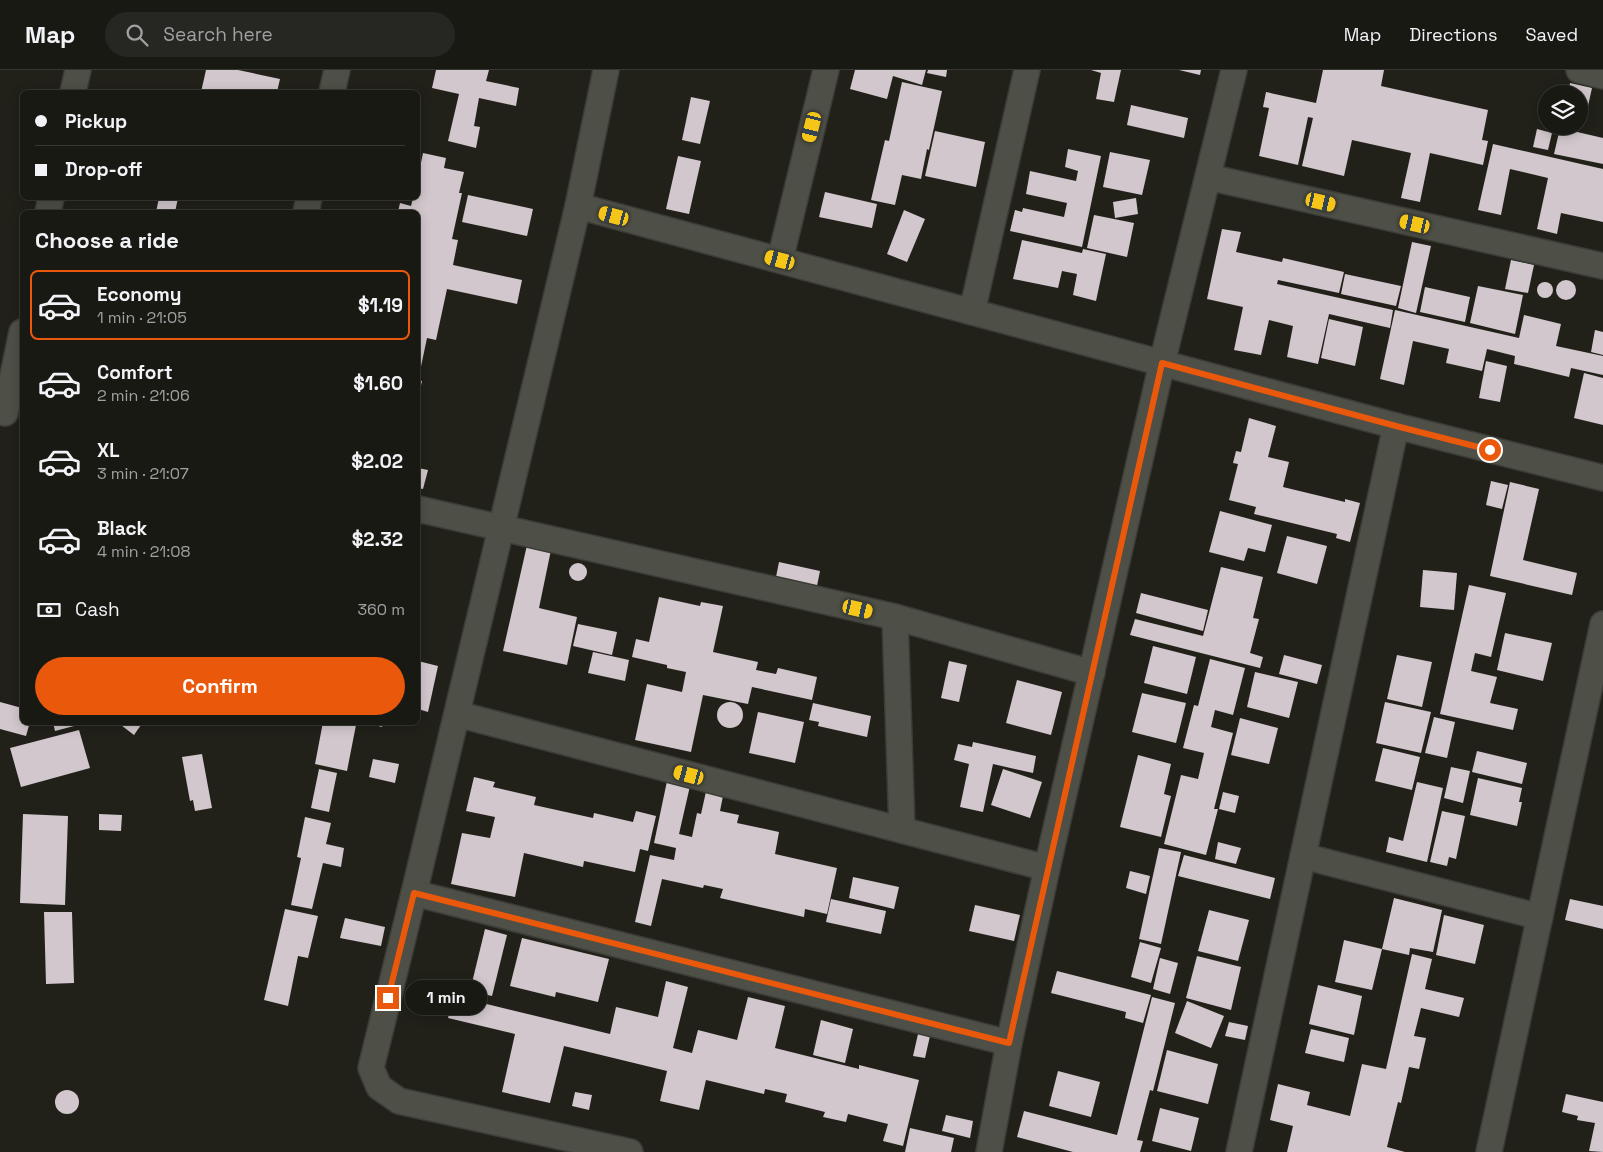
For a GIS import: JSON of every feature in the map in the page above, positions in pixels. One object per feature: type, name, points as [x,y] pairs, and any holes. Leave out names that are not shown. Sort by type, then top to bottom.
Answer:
[{"type":"street","points":[[73,90],[78,70]]},
{"type":"street","points":[[332,90],[337,70]]},
{"type":"street","points":[[606,70],[578,206],[414,893],[370,1068],[379,1087],[399,1101],[630,1152]]},
{"type":"street","points":[[780,260],[826,70]]},
{"type":"street","points":[[972,312],[1027,70]]},
{"type":"street","points":[[989,1152],[1009,1043],[1047,868],[1162,363],[1234,70]]},
{"type":"street","points":[[1579,70],[1603,76]]},
{"type":"street","points":[[1208,177],[1603,266]]},
{"type":"street","points":[[578,206],[1396,426],[1603,478]]},
{"type":"street","points":[[9,415],[20,345]]},
{"type":"street","points":[[1239,1152],[1396,426]]},
{"type":"street","points":[[420,508],[895,618],[1092,673]]},
{"type":"street","points":[[895,618],[902,830]]},
{"type":"street","points":[[1490,1152],[1603,624]]},
{"type":"street","points":[[457,714],[1047,868]]},
{"type":"street","points":[[1303,856],[1540,917]]},
{"type":"street","points":[[414,893],[1009,1043]]},
{"type":"building","points":[[206,70],[238,70],[280,79],[277,90],[201,90]]},
{"type":"building","points":[[436,70],[489,70],[486,81],[519,88],[516,106],[479,98],[474,126],[480,127],[476,148],[448,141],[459,94],[432,88]]},
{"type":"building","points":[[855,70],[926,70],[922,85],[893,76],[887,99],[850,89]]},
{"type":"building","points":[[928,70],[947,70],[946,77],[927,73]]},
{"type":"building","points":[[1091,70],[1121,70],[1114,102],[1096,99],[1101,73]]},
{"type":"building","points":[[1179,70],[1201,70],[1200,75]]},
{"type":"building","points":[[1323,70],[1384,70],[1381,86],[1488,110],[1482,140],[1488,141],[1483,165],[1430,153],[1420,202],[1401,198],[1411,153],[1352,140],[1344,176],[1302,166],[1313,118],[1308,117],[1298,165],[1259,156],[1269,108],[1263,107],[1266,92],[1316,103]]},
{"type":"building","points":[[902,82],[942,91],[921,179],[902,175],[895,205],[871,200],[885,140],[889,141]]},
{"type":"building","points":[[1588,87],[1592,88],[1588,106]]},
{"type":"building","points":[[691,97],[710,101],[700,144],[682,140]]},
{"type":"building","points":[[1131,105],[1188,118],[1184,138],[1127,125]]},
{"type":"building","points":[[1537,129],[1538,135],[1552,135],[1548,150],[1533,147]]},
{"type":"building","points":[[935,131],[985,142],[976,187],[925,176]]},
{"type":"building","points":[[1558,135],[1588,135],[1603,138],[1603,164],[1554,154]]},
{"type":"building","points":[[1493,144],[1603,169],[1603,222],[1561,213],[1557,234],[1537,229],[1548,178],[1510,169],[1501,215],[1478,210]]},
{"type":"building","points":[[1068,149],[1101,156],[1082,247],[1010,231],[1015,210],[1022,212],[1023,208],[1064,217],[1067,203],[1026,194],[1030,171],[1076,181],[1078,171],[1065,167]]},
{"type":"building","points":[[1110,152],[1150,160],[1142,195],[1103,187]]},
{"type":"building","points":[[423,153],[446,158],[444,168],[464,172],[459,193],[462,193],[452,239],[458,240],[453,265],[522,280],[517,304],[447,289],[436,340],[427,338],[420,371],[420,210],[398,210],[400,203],[411,206],[412,200],[420,200],[420,167]]},
{"type":"building","points":[[678,156],[701,161],[689,214],[666,209]]},
{"type":"building","points":[[825,192],[877,204],[872,228],[819,217]]},
{"type":"building","points":[[468,195],[533,209],[527,236],[462,222]]},
{"type":"building","points":[[1136,198],[1138,214],[1115,218],[1113,202]]},
{"type":"building","points":[[159,200],[178,200],[175,210],[156,210]]},
{"type":"building","points":[[904,210],[925,219],[907,262],[887,254]]},
{"type":"building","points":[[1094,215],[1134,223],[1127,257],[1087,248]]},
{"type":"building","points":[[1222,229],[1241,232],[1236,252],[1282,262],[1283,258],[1344,272],[1339,293],[1278,280],[1277,284],[1393,310],[1390,328],[1329,314],[1318,364],[1287,357],[1293,326],[1269,320],[1261,355],[1234,350],[1243,307],[1207,299]]},
{"type":"building","points":[[1022,240],[1082,253],[1083,249],[1106,254],[1096,301],[1073,295],[1077,274],[1062,271],[1058,288],[1013,279]]},
{"type":"building","points":[[1412,242],[1431,246],[1416,313],[1398,308]]},
{"type":"building","points":[[1511,260],[1534,265],[1528,293],[1505,289]]},
{"type":"building","points":[[1345,274],[1401,286],[1396,306],[1341,294]]},
{"type":"building","points":[[1566,280],[1573,283],[1576,290],[1573,297],[1566,300],[1559,297],[1556,290],[1559,283]]},
{"type":"building","points":[[1542,282],[1548,282],[1553,287],[1551,296],[1542,298],[1537,293],[1537,287]]},
{"type":"building","points":[[1478,286],[1523,295],[1515,334],[1470,323]]},
{"type":"building","points":[[1425,287],[1470,297],[1465,322],[1420,312]]},
{"type":"building","points":[[1395,310],[1519,338],[1524,315],[1561,324],[1556,346],[1603,356],[1603,375],[1571,368],[1569,377],[1514,364],[1515,356],[1487,349],[1482,371],[1446,363],[1449,349],[1413,341],[1404,385],[1380,379]]},
{"type":"building","points":[[1329,319],[1363,327],[1355,366],[1321,358]]},
{"type":"building","points":[[1595,330],[1603,332],[1603,355],[1591,352]]},
{"type":"building","points":[[1486,361],[1507,366],[1500,402],[1479,398]]},
{"type":"building","points":[[1584,373],[1603,378],[1603,425],[1574,418]]},
{"type":"building","points":[[1249,418],[1276,426],[1268,457],[1289,462],[1283,487],[1345,502],[1345,499],[1360,503],[1350,542],[1336,538],[1337,534],[1254,514],[1256,507],[1229,500],[1238,464],[1233,463],[1236,451],[1241,452]]},
{"type":"building","points":[[420,468],[428,470],[423,489],[420,488]]},
{"type":"building","points":[[1491,481],[1508,485],[1502,509],[1486,505]]},
{"type":"building","points":[[1510,482],[1539,489],[1523,560],[1577,573],[1572,595],[1490,576]]},
{"type":"building","points":[[1220,511],[1272,525],[1265,552],[1248,548],[1244,561],[1209,552]]},
{"type":"building","points":[[1287,536],[1327,546],[1317,584],[1277,573]]},
{"type":"building","points":[[527,545],[551,550],[539,608],[577,617],[567,665],[503,651]]},
{"type":"building","points":[[779,562],[820,571],[816,591],[775,582]]},
{"type":"building","points":[[578,563],[584,566],[587,572],[584,578],[578,581],[572,578],[569,572],[572,566]]},
{"type":"building","points":[[1221,567],[1263,577],[1253,618],[1259,619],[1250,653],[1263,657],[1260,668],[1130,635],[1135,619],[1203,636]]},
{"type":"building","points":[[1423,570],[1457,573],[1454,610],[1420,607]]},
{"type":"building","points":[[1469,585],[1506,593],[1491,657],[1475,653],[1471,671],[1497,677],[1490,703],[1518,709],[1513,730],[1440,714]]},
{"type":"building","points":[[1141,593],[1208,610],[1203,631],[1136,613]]},
{"type":"building","points":[[659,597],[700,606],[701,602],[723,606],[713,652],[758,662],[756,670],[776,674],[778,668],[817,677],[812,700],[752,687],[748,704],[703,695],[691,752],[635,740],[647,684],[682,692],[686,672],[667,668],[667,665],[632,657],[636,639],[649,642]]},
{"type":"building","points":[[578,624],[617,632],[612,655],[573,646]]},
{"type":"building","points":[[1505,633],[1552,643],[1543,681],[1497,670]]},
{"type":"building","points":[[1153,646],[1196,657],[1187,694],[1144,683]]},
{"type":"building","points":[[593,652],[629,660],[625,681],[588,673]]},
{"type":"building","points":[[1284,655],[1322,665],[1317,684],[1279,674]]},
{"type":"building","points":[[1397,655],[1432,662],[1422,707],[1387,699]]},
{"type":"building","points":[[1210,659],[1245,668],[1233,715],[1215,710],[1211,727],[1233,733],[1214,809],[1218,809],[1206,855],[1164,844],[1181,775],[1198,779],[1204,753],[1183,748],[1194,705],[1198,706]]},
{"type":"building","points":[[949,661],[967,665],[959,702],[941,698]]},
{"type":"building","points":[[420,662],[438,666],[428,712],[420,710]]},
{"type":"building","points":[[1255,672],[1298,682],[1289,718],[1247,707]]},
{"type":"building","points":[[1017,680],[1062,692],[1051,735],[1006,723]]},
{"type":"building","points":[[1142,693],[1186,703],[1176,743],[1132,732]]},
{"type":"building","points":[[0,702],[20,707],[20,725],[29,725],[26,736],[0,729]]},
{"type":"building","points":[[730,702],[739,706],[743,715],[739,724],[730,728],[721,724],[717,715],[721,706]]},
{"type":"building","points":[[1385,702],[1431,712],[1421,753],[1376,743]]},
{"type":"building","points":[[813,703],[871,716],[867,737],[818,726],[819,722],[809,720]]},
{"type":"building","points":[[758,712],[804,722],[795,763],[749,753]]},
{"type":"building","points":[[1434,717],[1455,722],[1447,758],[1425,753]]},
{"type":"building","points":[[1240,718],[1278,728],[1269,764],[1231,755]]},
{"type":"building","points":[[54,725],[74,725],[74,726],[55,731]]},
{"type":"building","points":[[121,725],[141,725],[134,735]]},
{"type":"building","points":[[322,725],[356,725],[347,771],[315,764]]},
{"type":"building","points":[[79,730],[90,768],[21,787],[10,748]]},
{"type":"building","points":[[973,742],[1036,756],[1033,773],[993,764],[983,812],[960,807],[969,764],[954,760],[958,744],[972,747]]},
{"type":"building","points":[[1383,748],[1420,757],[1412,790],[1375,781]]},
{"type":"building","points":[[1477,751],[1527,763],[1522,784],[1472,772]]},
{"type":"building","points":[[202,754],[212,808],[195,811],[193,800],[190,801],[182,757]]},
{"type":"building","points":[[1138,755],[1171,764],[1164,794],[1171,796],[1161,837],[1120,827]]},
{"type":"building","points":[[373,759],[399,764],[395,783],[369,777]]},
{"type":"building","points":[[1451,767],[1470,771],[1463,803],[1444,798]]},
{"type":"building","points":[[319,769],[337,773],[329,812],[311,808]]},
{"type":"building","points":[[1003,769],[1042,782],[1030,818],[991,805]]},
{"type":"building","points":[[474,777],[495,782],[493,787],[536,797],[534,805],[593,818],[594,813],[633,822],[636,811],[656,816],[648,851],[640,849],[635,872],[584,861],[583,867],[524,853],[515,897],[451,884],[462,833],[490,838],[495,817],[466,811]]},
{"type":"building","points":[[1478,778],[1522,788],[1519,802],[1522,802],[1517,826],[1470,815]]},
{"type":"building","points":[[667,781],[690,786],[679,834],[692,837],[697,813],[701,814],[707,787],[724,791],[720,811],[739,815],[737,823],[779,832],[775,854],[837,868],[827,914],[805,909],[804,917],[720,898],[723,889],[704,885],[703,888],[662,879],[651,926],[635,922],[650,855],[674,860],[676,848],[654,843]]},
{"type":"building","points":[[1417,782],[1443,788],[1427,862],[1386,852],[1389,837],[1403,841]]},
{"type":"building","points":[[1223,792],[1239,796],[1235,813],[1219,809]]},
{"type":"building","points":[[1442,811],[1465,816],[1456,859],[1449,857],[1447,866],[1430,862]]},
{"type":"building","points":[[23,814],[68,816],[65,905],[20,903]]},
{"type":"building","points":[[99,814],[122,815],[121,831],[99,830]]},
{"type":"building","points":[[305,817],[331,823],[326,844],[344,848],[341,867],[323,863],[312,909],[291,905],[301,858],[297,857]]},
{"type":"building","points":[[1218,842],[1241,848],[1236,864],[1215,859]]},
{"type":"building","points":[[1159,848],[1181,852],[1161,944],[1139,939]]},
{"type":"building","points":[[1184,855],[1275,878],[1270,899],[1178,876]]},
{"type":"building","points":[[1130,871],[1150,876],[1146,894],[1126,888]]},
{"type":"building","points":[[853,877],[899,887],[894,909],[849,898]]},
{"type":"building","points":[[1394,898],[1442,910],[1433,952],[1410,948],[1409,955],[1382,949]]},
{"type":"building","points":[[831,899],[886,911],[881,934],[826,922]]},
{"type":"building","points":[[1570,899],[1603,906],[1603,929],[1565,920]]},
{"type":"building","points":[[975,905],[1020,915],[1014,941],[969,931]]},
{"type":"building","points":[[285,909],[318,916],[308,958],[298,956],[288,1006],[264,1000]]},
{"type":"building","points":[[1209,910],[1249,920],[1238,961],[1198,951]]},
{"type":"building","points":[[44,912],[72,912],[74,983],[46,984]]},
{"type":"building","points":[[1444,915],[1484,925],[1475,964],[1436,955]]},
{"type":"building","points":[[345,918],[385,927],[381,946],[340,938]]},
{"type":"building","points":[[485,929],[507,935],[492,996],[470,991]]},
{"type":"building","points":[[522,938],[609,959],[598,1002],[556,992],[555,997],[510,986]]},
{"type":"building","points":[[1344,940],[1382,949],[1372,990],[1335,982]]},
{"type":"building","points":[[1140,942],[1161,948],[1151,983],[1131,977]]},
{"type":"building","points":[[1412,954],[1432,959],[1425,989],[1464,998],[1459,1017],[1421,1008],[1414,1036],[1426,1038],[1419,1069],[1409,1067],[1401,1103],[1398,1102],[1387,1147],[1405,1152],[1287,1152],[1293,1126],[1270,1120],[1278,1084],[1310,1092],[1307,1105],[1350,1116],[1362,1064],[1386,1069]]},
{"type":"building","points":[[1197,956],[1241,967],[1231,1010],[1186,998]]},
{"type":"building","points":[[1160,958],[1178,963],[1170,994],[1153,989]]},
{"type":"building","points":[[1057,971],[1151,995],[1143,1023],[1125,1018],[1126,1012],[1051,993]]},
{"type":"building","points":[[666,981],[688,987],[673,1048],[692,1053],[698,1030],[737,1040],[748,997],[785,1006],[775,1048],[859,1069],[859,1065],[919,1080],[903,1146],[883,1141],[888,1124],[848,1114],[846,1122],[823,1117],[825,1112],[785,1102],[787,1094],[765,1089],[764,1094],[706,1080],[699,1110],[660,1101],[667,1071],[564,1046],[550,1103],[502,1092],[515,1034],[448,1018],[454,996],[610,1034],[616,1007],[658,1017]]},
{"type":"building","points":[[1318,985],[1362,996],[1354,1035],[1309,1024]]},
{"type":"building","points":[[1152,997],[1175,1003],[1153,1091],[1150,1090],[1137,1140],[1143,1141],[1140,1152],[1073,1152],[1017,1137],[1024,1111],[1117,1135]]},
{"type":"building","points":[[1187,1001],[1224,1016],[1211,1048],[1175,1033]]},
{"type":"building","points":[[821,1020],[853,1029],[845,1063],[813,1055]]},
{"type":"building","points":[[1229,1022],[1248,1026],[1245,1040],[1225,1036]]},
{"type":"building","points":[[1311,1029],[1349,1038],[1344,1062],[1305,1053]]},
{"type":"building","points":[[918,1034],[930,1036],[925,1058],[913,1056]]},
{"type":"building","points":[[1167,1050],[1218,1064],[1208,1104],[1157,1091]]},
{"type":"building","points":[[1058,1071],[1100,1082],[1091,1117],[1049,1106]]},
{"type":"building","points":[[67,1090],[76,1093],[79,1102],[76,1111],[67,1114],[58,1111],[55,1102],[58,1093]]},
{"type":"building","points":[[575,1092],[592,1095],[589,1110],[572,1106]]},
{"type":"building","points":[[1566,1094],[1603,1102],[1603,1152],[1589,1151],[1595,1123],[1577,1120],[1578,1116],[1562,1112]]},
{"type":"building","points":[[1160,1108],[1199,1118],[1191,1151],[1152,1141]]},
{"type":"building","points":[[946,1115],[973,1121],[970,1138],[942,1131]]},
{"type":"building","points":[[910,1128],[954,1138],[951,1152],[905,1152]]},
{"type":"route","points":[[388,998],[414,893],[1009,1043],[1162,363],[1490,450]]}]
